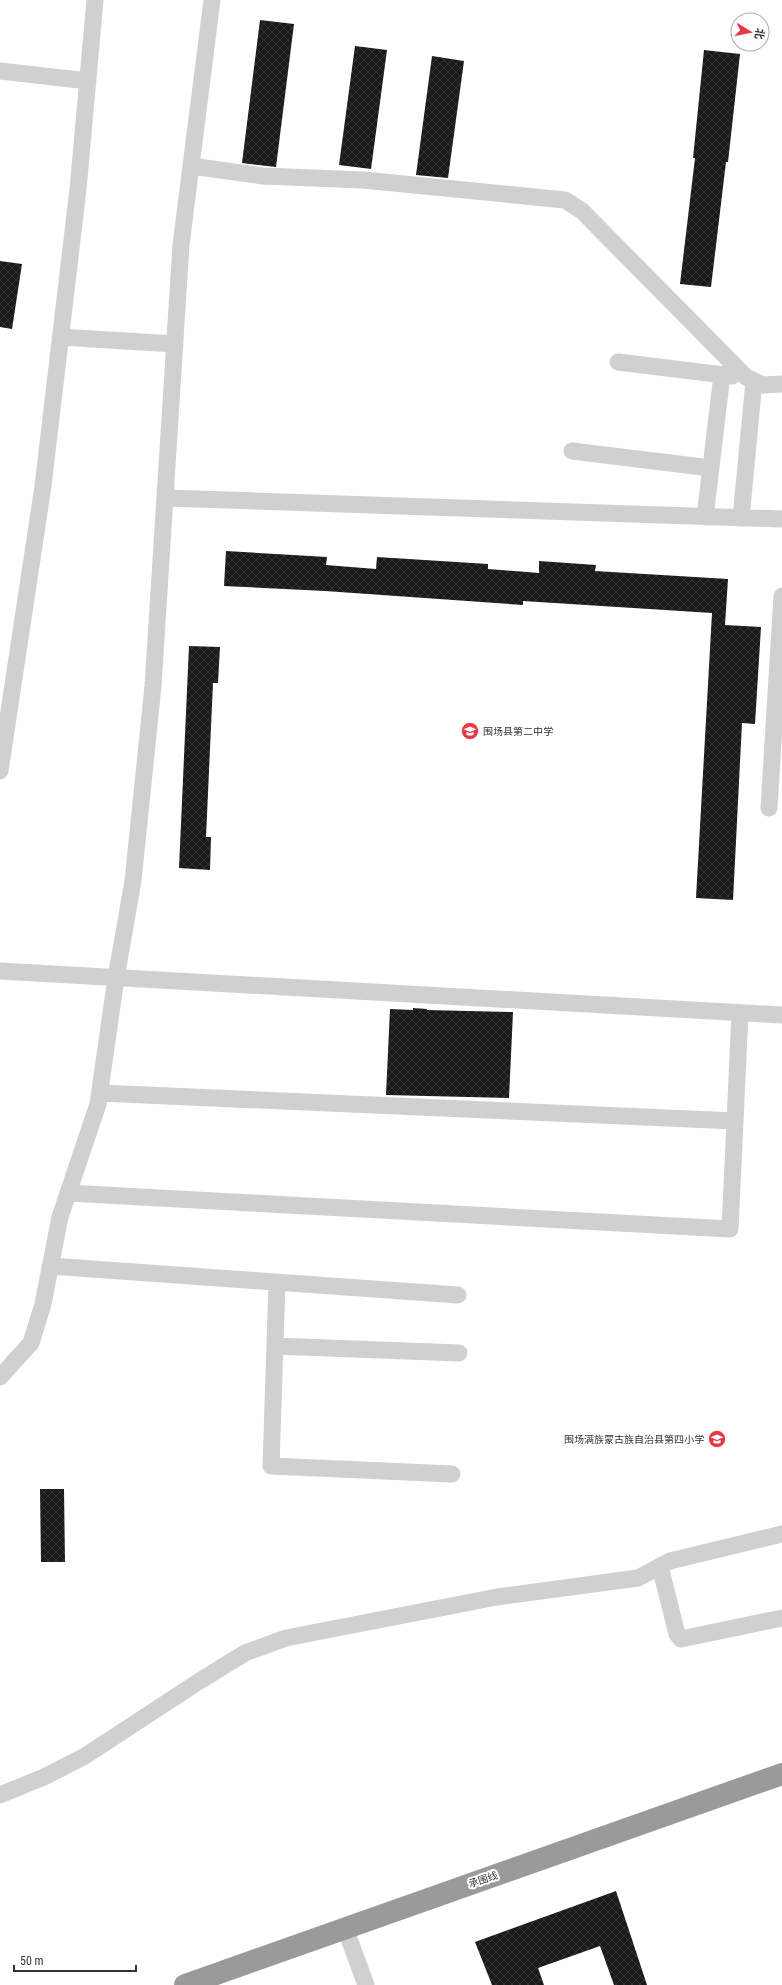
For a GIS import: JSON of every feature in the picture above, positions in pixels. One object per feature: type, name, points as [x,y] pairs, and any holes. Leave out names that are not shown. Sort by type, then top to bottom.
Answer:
[{"type":"highway","name":"承围线","points":[[185,1985],[782,1774]]},
{"type":"street","points":[[0,771],[4,719],[43,486],[78,189],[95,0]]},
{"type":"street","points":[[0,1377],[31,1343],[43,1304],[60,1217],[98,1104],[116,978],[133,881],[153,686],[181,246],[212,0]]},
{"type":"street","points":[[0,71],[88,81]]},
{"type":"street","points":[[191,166],[263,176],[363,180],[565,200],[582,211],[750,379],[741,518]]},
{"type":"street","points":[[60,337],[175,344]]},
{"type":"street","points":[[618,362],[750,379],[763,385],[782,384]]},
{"type":"street","points":[[705,517],[722,375]]},
{"type":"street","points":[[572,451],[711,468]]},
{"type":"street","points":[[166,498],[782,519]]},
{"type":"street","points":[[770,808],[777,759],[782,596]]},
{"type":"street","points":[[0,971],[782,1015]]},
{"type":"street","points":[[68,1193],[730,1230],[740,1013]]},
{"type":"street","points":[[100,1093],[735,1121]]},
{"type":"street","points":[[50,1266],[458,1295]]},
{"type":"street","points":[[276,1282],[271,1466],[452,1474]]},
{"type":"street","points":[[275,1346],[459,1353]]},
{"type":"street","points":[[0,1795],[44,1777],[85,1756],[245,1653],[286,1638],[497,1597],[638,1578],[670,1561],[782,1534]]},
{"type":"street","points":[[660,1566],[677,1634],[681,1639],[782,1618]]},
{"type":"street","points":[[345,1928],[366,1985]]},
{"type":"building","points":[[260,20],[294,24],[276,167],[242,163]]},
{"type":"building","points":[[355,46],[387,50],[371,169],[339,165]]},
{"type":"building","points":[[704,50],[740,54],[728,162],[726,162],[711,287],[680,284],[695,158],[693,158]]},
{"type":"building","points":[[432,56],[464,61],[448,178],[416,175]]},
{"type":"building","points":[[0,261],[22,264],[12,329],[0,327]]},
{"type":"building","points":[[226,551],[327,557],[326,565],[376,569],[377,557],[488,564],[488,569],[539,573],[539,561],[596,565],[595,571],[728,579],[725,625],[761,627],[755,724],[742,723],[733,900],[696,898],[712,613],[523,601],[523,605],[325,591],[224,586]]},
{"type":"building","points":[[189,646],[220,647],[218,683],[213,683],[206,837],[211,837],[210,870],[179,868]]},
{"type":"building","points":[[413,1008],[427,1010],[513,1012],[509,1098],[386,1095],[390,1009],[413,1010]]},
{"type":"building","points":[[40,1489],[64,1489],[65,1562],[41,1562]]},
{"type":"building","points":[[616,1891],[647,1985],[614,1985],[600,1946],[538,1968],[544,1985],[492,1985],[475,1942]]},
{"type":"place","name":"围场县第二中学","points":[[470,731]]},
{"type":"place","name":"围场满族蒙古族自治县第四小学","points":[[717,1439]]}]
